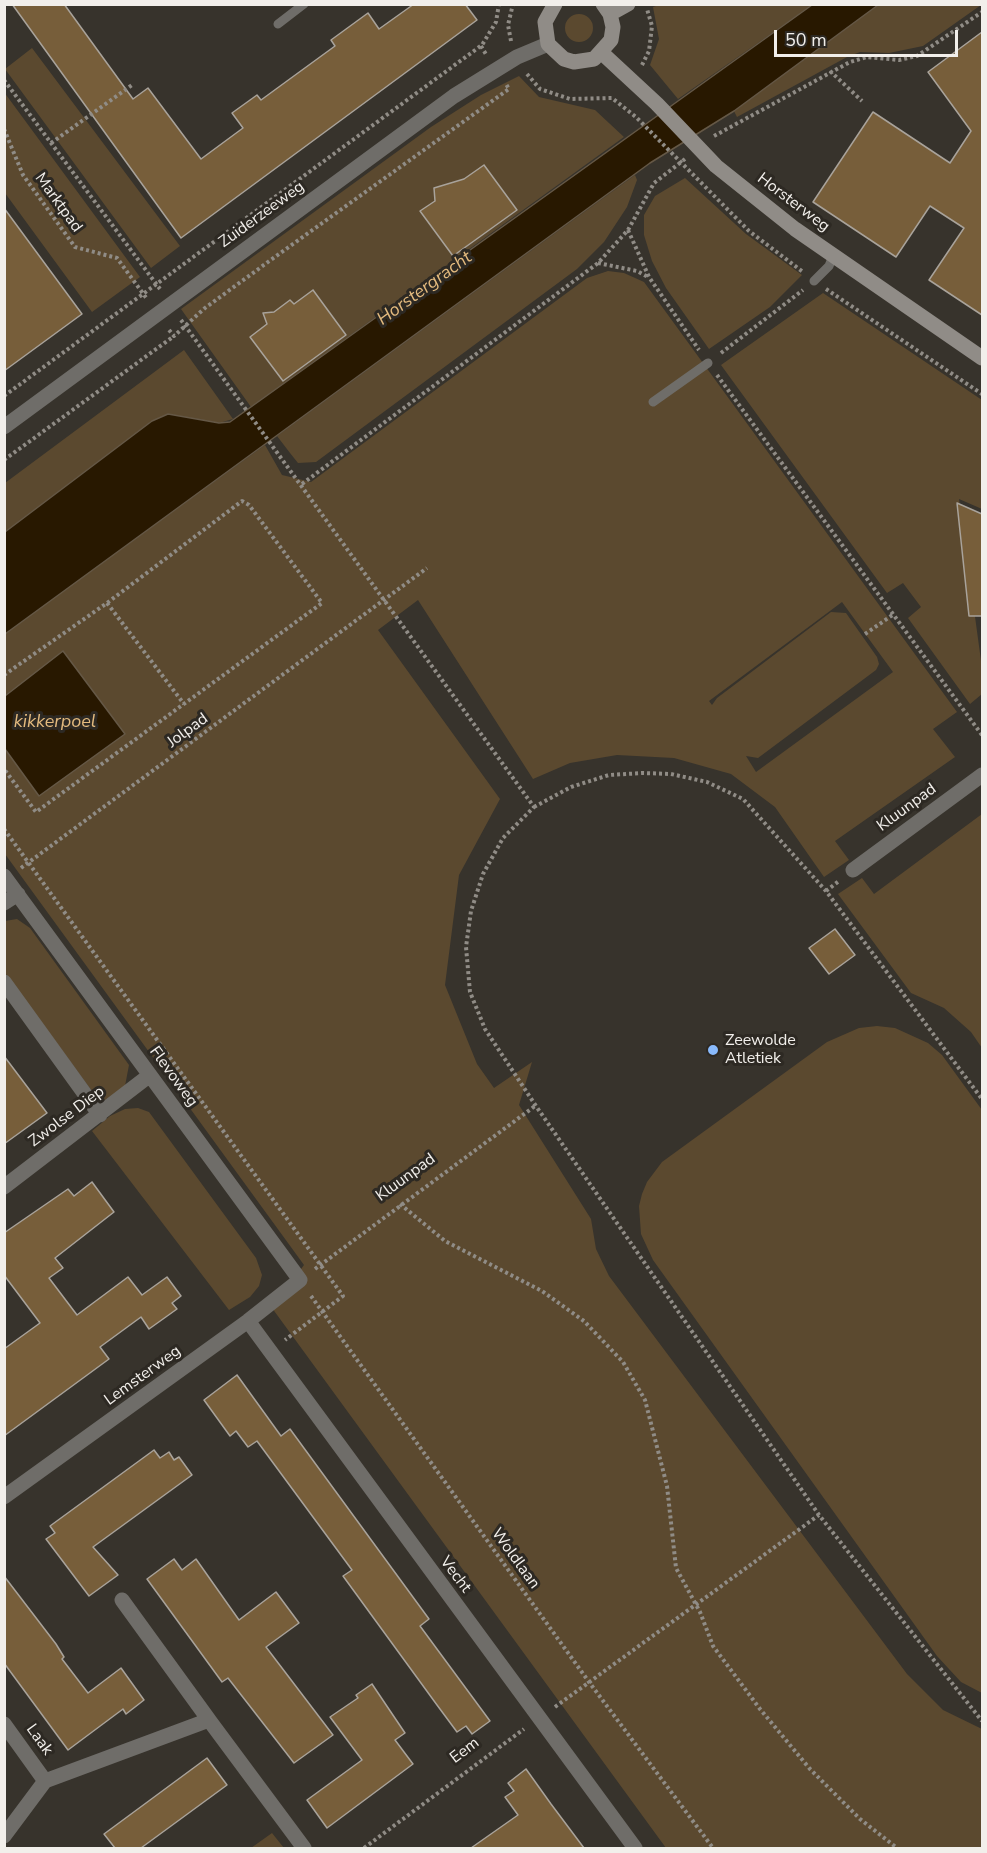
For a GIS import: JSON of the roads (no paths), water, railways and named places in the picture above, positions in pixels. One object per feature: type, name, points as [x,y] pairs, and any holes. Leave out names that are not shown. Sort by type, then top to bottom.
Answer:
[{"type":"street","points":[[555,4],[545,22],[548,44],[564,59],[574,62],[594,59],[602,53],[611,40],[613,27],[606,9],[628,4]]},
{"type":"street","name":"Zuiderzeeweg","points":[[4,427],[454,96],[517,57],[548,44]]},
{"type":"street","name":"Horsterweg","points":[[602,53],[657,104],[716,166],[833,256],[982,358]]},
{"type":"street","name":"Kluunpad","points":[[853,870],[982,775]]},
{"type":"street","name":"Flevoweg","points":[[5,876],[300,1280]]},
{"type":"street","points":[[4,903],[18,894]]},
{"type":"street","points":[[4,982],[100,1115]]},
{"type":"street","name":"Zwolse Diep","points":[[4,1187],[150,1075]]},
{"type":"street","name":"Lemsterweg","points":[[4,1497],[249,1321],[300,1280]]},
{"type":"street","name":"Vecht","points":[[249,1321],[634,1848]]},
{"type":"street","points":[[122,1600],[304,1848]]},
{"type":"street","points":[[45,1780],[209,1720]]},
{"type":"street","name":"Laak","points":[[4,1724],[45,1780],[4,1836]]},
{"type":"lane","points":[[278,24],[304,4]]},
{"type":"lane","points":[[814,281],[829,266],[833,256]]},
{"type":"lane","points":[[653,402],[708,363]]},
{"type":"water","name":"Horstergracht","points":[[812,5],[878,5],[734,111],[650,163],[5,634],[5,532],[152,421],[168,414],[219,423],[230,422]]},
{"type":"water","name":"kikkerpoel","points":[[63,651],[125,734],[39,796],[5,749],[5,696]]},
{"type":"place","name":"Zeewolde Atletiek","points":[[713,1050]]}]
